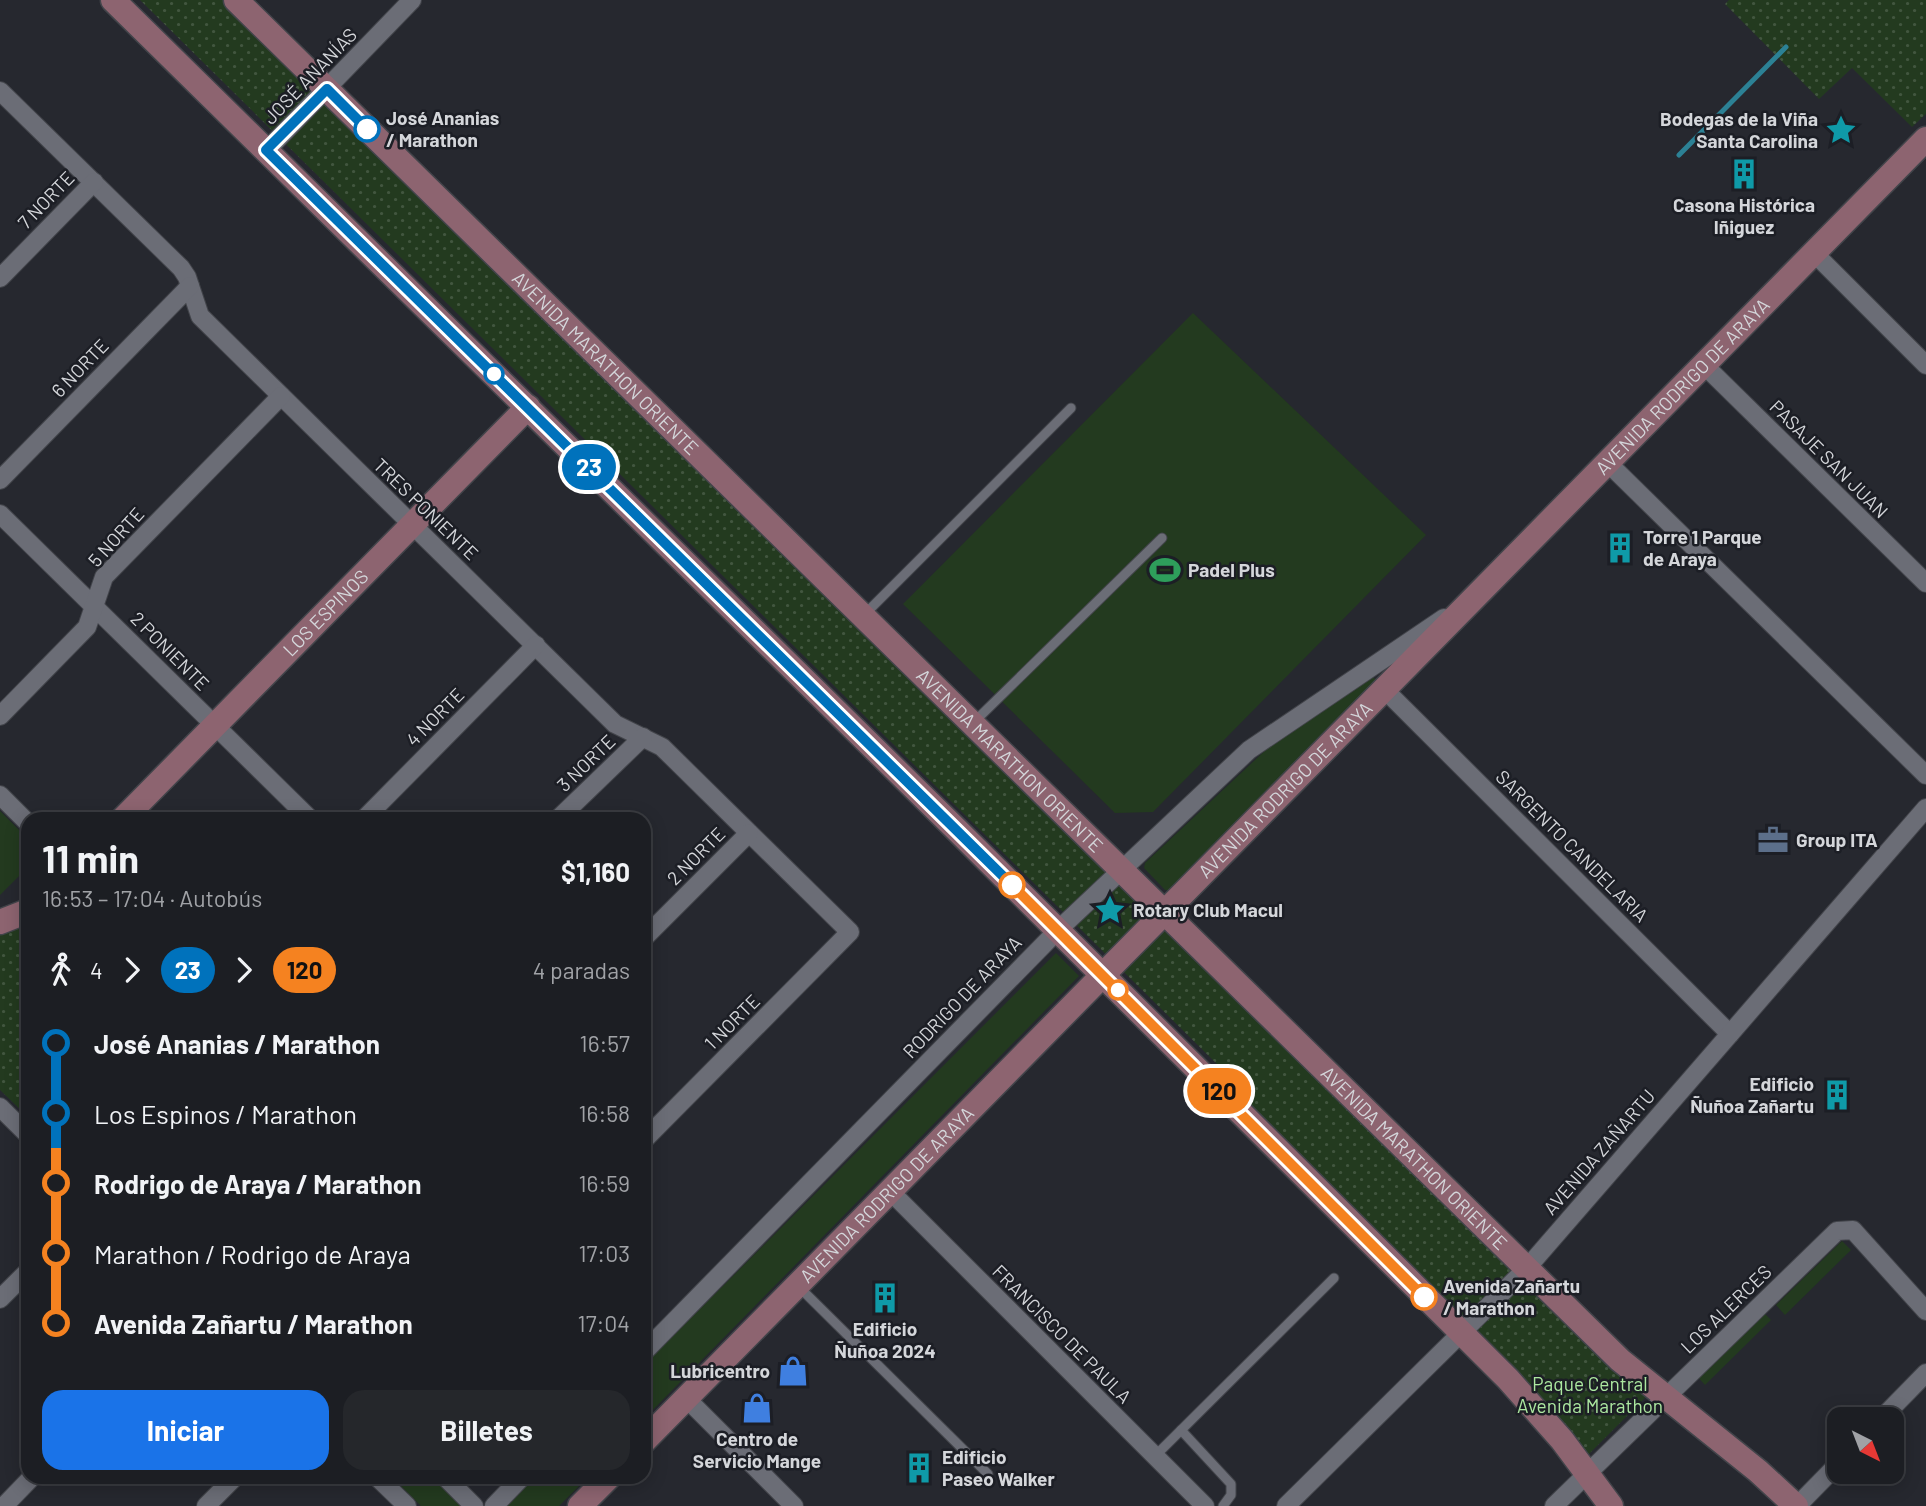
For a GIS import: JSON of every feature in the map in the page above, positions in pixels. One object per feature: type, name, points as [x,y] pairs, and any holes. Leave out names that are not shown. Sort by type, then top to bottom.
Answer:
[{"type":"main road","points":[[113,0],[1058,930],[1461,1334],[1547,1422],[1611,1506]]},
{"type":"main road","name":"AVENIDA MARATHON ORIENTE","points":[[236,0],[1620,1360],[1758,1471],[1797,1506]]},
{"type":"main road","name":"AVENIDA RODRIGO DE ARAYA","points":[[651,1434],[1926,139]]},
{"type":"main road","name":"LOS ESPINOS","points":[[130,812],[528,407]]},
{"type":"main road","points":[[0,922],[21,914]]},
{"type":"main road","points":[[580,1506],[602,1484]]},
{"type":"street","name":"JOSÉ ANANÍAS","points":[[266,150],[412,0]]},
{"type":"street","name":"TRES PONIENTE","points":[[0,91],[181,268],[200,316],[615,724],[662,747],[850,932]]},
{"type":"street","name":"7 NORTE","points":[[0,278],[94,182]]},
{"type":"street","points":[[1814,253],[1926,365]]},
{"type":"street","name":"6 NORTE","points":[[0,480],[190,286]]},
{"type":"street","name":"PASAJE SAN JUAN","points":[[1703,364],[1926,583]]},
{"type":"street","name":"5 NORTE","points":[[0,716],[87,627],[104,577],[281,396]]},
{"type":"street","points":[[1607,462],[1926,775]]},
{"type":"street","name":"2 PONIENTE","points":[[0,514],[303,812]]},
{"type":"street","name":"RODRIGO DE ARAYA","points":[[651,1345],[1058,930],[1268,734],[1470,601]]},
{"type":"street","name":"4 NORTE","points":[[371,812],[536,645]]},
{"type":"street","name":"SARGENTO CANDELARIA","points":[[1384,689],[1730,1034]]},
{"type":"street","name":"3 NORTE","points":[[565,812],[643,737]]},
{"type":"street","points":[[0,795],[21,816]]},
{"type":"street","name":"AVENIDA ZAÑARTU","points":[[1286,1506],[1527,1268],[1926,808]]},
{"type":"street","name":"2 NORTE","points":[[651,931],[749,833]]},
{"type":"street","name":"1 NORTE","points":[[651,1133],[850,932]]},
{"type":"street","points":[[0,1107],[21,1128]]},
{"type":"street","name":"FRANCISCO DE PAULA","points":[[890,1191],[1205,1506]]},
{"type":"street","name":"LOS ALERCES","points":[[1553,1506],[1832,1234],[1842,1228],[1853,1230],[1926,1311]]},
{"type":"street","points":[[0,1300],[21,1278]]},
{"type":"street","points":[[1893,1407],[1926,1373]]},
{"type":"street","points":[[686,1398],[794,1506]]},
{"type":"street","points":[[1797,1506],[1827,1475]]},
{"type":"street","points":[[4,1506],[25,1484]]},
{"type":"street","points":[[206,1506],[228,1484]]},
{"type":"street","points":[[384,1484],[407,1506]]},
{"type":"street","points":[[452,1484],[474,1506]]},
{"type":"street","points":[[494,1506],[515,1484]]},
{"type":"lane","points":[[863,616],[1071,408]]},
{"type":"lane","points":[[972,723],[1162,538]]},
{"type":"lane","points":[[1155,1456],[1334,1278]]},
{"type":"lane","points":[[797,1285],[988,1474]]},
{"type":"lane","points":[[1181,1430],[1228,1479],[1231,1495],[1223,1506]]},
{"type":"green space","name":"Paque Central Avenida Marathon","points":[[140,0],[226,0],[1651,1392],[1586,1457],[1267,1125],[1225,1072]]},
{"type":"green space","points":[[1729,0],[1926,0],[1926,114],[1912,127],[1852,68],[1819,99],[1725,4]]},
{"type":"green space","name":"Padel Plus","points":[[1193,313],[1426,535],[1153,812],[1115,813],[903,604]]},
{"type":"green space","points":[[1370,674],[1378,682],[1173,890],[1165,890],[1144,868],[1145,863],[1271,745]]},
{"type":"green space","points":[[0,811],[21,832],[21,874],[0,895]]},
{"type":"green space","points":[[21,927],[21,1110],[0,1090],[0,933]]},
{"type":"green space","points":[[1056,953],[1079,976],[651,1412],[651,1358]]},
{"type":"green space","points":[[1842,1241],[1851,1250],[1785,1315],[1776,1305]]},
{"type":"green space","points":[[1762,1311],[1771,1320],[1705,1385],[1696,1375]]},
{"type":"green space","points":[[399,1484],[443,1484],[463,1506],[421,1506]]},
{"type":"green space","points":[[525,1484],[581,1484],[559,1506],[503,1506]]},
{"type":"waterway","points":[[1679,155],[1786,47]]},
{"type":"bus line","name":"23","points":[[367,129],[327,89],[266,150],[1012,885]]},
{"type":"bus line","name":"120","points":[[1012,885],[1424,1297]]},
{"type":"place","name":"José Ananias / Marathon","points":[[367,129]]},
{"type":"place","name":"Bodegas de la Viña Santa Carolina","points":[[1841,130]]},
{"type":"place","name":"Casona Histórica Iñiguez","points":[[1744,174]]},
{"type":"place","name":"Torre 1 Parque de Araya","points":[[1620,548]]},
{"type":"place","name":"Padel Plus","points":[[1165,570]]},
{"type":"place","name":"Group ITA","points":[[1773,840]]},
{"type":"place","name":"Rotary Club Macul","points":[[1110,910]]},
{"type":"place","name":"Edificio Ñuñoa Zañartu","points":[[1837,1095]]},
{"type":"place","name":"Avenida Zañartu / Marathon","points":[[1424,1297]]},
{"type":"place","name":"Edificio Ñuñoa 2024","points":[[885,1298]]},
{"type":"place","name":"Lubricentro","points":[[793,1371]]},
{"type":"place","name":"Centro de Servicio Mange","points":[[757,1408]]},
{"type":"place","name":"Edificio Paseo Walker","points":[[919,1468]]}]
